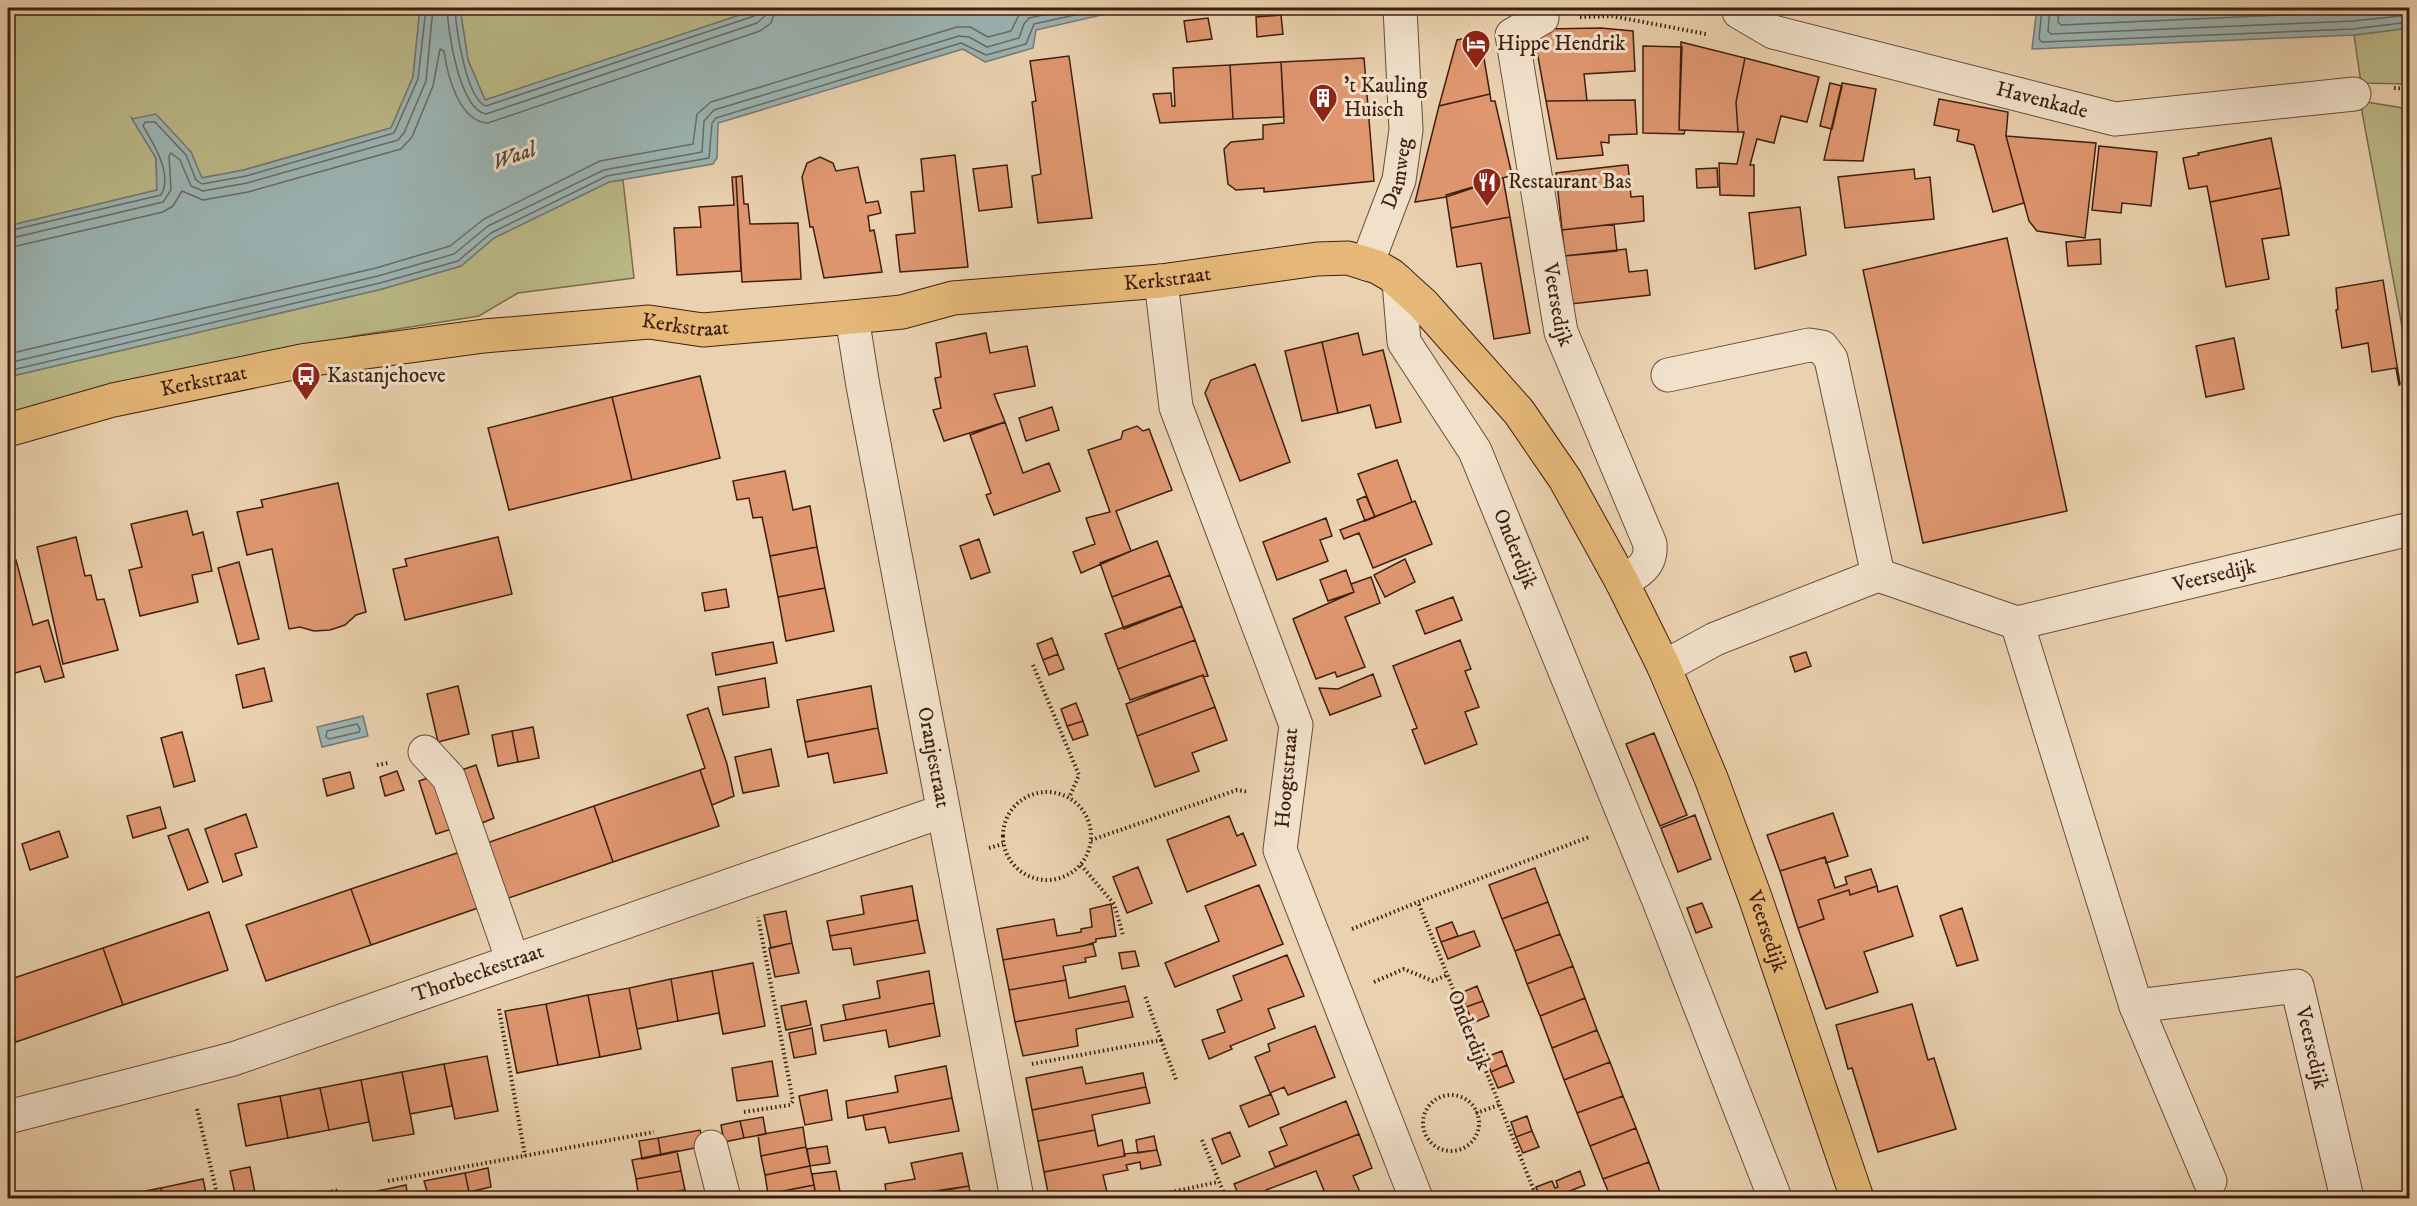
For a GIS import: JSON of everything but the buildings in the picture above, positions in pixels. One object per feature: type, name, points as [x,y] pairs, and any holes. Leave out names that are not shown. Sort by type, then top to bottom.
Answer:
[{"type":"main road","name":"Kerkstraat","points":[[8,430],[113,400],[296,363],[484,336],[649,322],[703,330],[902,312],[953,298],[1161,281],[1317,259],[1348,258],[1368,264]]},
{"type":"main road","name":"Veersedijk","points":[[1368,264],[1399,282],[1462,345],[1519,412],[1565,479],[1622,582],[1664,667],[1711,778],[1744,867],[1857,1198]]},
{"type":"street","name":"Damweg","points":[[1368,264],[1399,180],[1406,130],[1400,8]]},
{"type":"street","name":"Havenkade","points":[[1740,10],[1773,32],[2115,119],[2354,94]]},
{"type":"street","name":"Veersedijk","points":[[1542,18],[1512,35],[1561,332],[1650,544],[1651,553],[1646,565],[1622,582]]},
{"type":"street","name":"Hoogtstraat","points":[[1161,281],[1176,407],[1296,725],[1280,850],[1416,1198]]},
{"type":"street","name":"Onderdijk","points":[[1399,282],[1404,342],[1475,451],[1628,823],[1775,1198]]},
{"type":"street","name":"Oranjestraat","points":[[852,317],[1017,1198]]},
{"type":"street","points":[[1668,375],[1809,345],[1822,347],[1831,359],[1878,575]]},
{"type":"street","name":"Veersedijk","points":[[2018,623],[2409,529]]},
{"type":"street","points":[[1664,667],[1715,639],[1878,575],[2018,623],[2136,1006],[2210,1181]]},
{"type":"street","points":[[425,753],[449,778],[500,966]]},
{"type":"street","name":"Thorbeckestraat","points":[[8,1117],[233,1059],[943,811]]},
{"type":"street","name":"Veersedijk","points":[[2136,1006],[2297,986],[2347,1198]]},
{"type":"street","points":[[711,1147],[724,1198]]},
{"type":"path","points":[[1542,18],[1612,16],[1719,37],[1740,10]]},
{"type":"path","points":[[1034,665],[1079,776],[1069,798]]},
{"type":"path","points":[[1091,840],[1237,790],[1286,801]]},
{"type":"path","points":[[1037,792],[1051,792],[1069,798],[1085,813],[1091,826],[1091,840],[1081,865],[1071,874],[1056,880],[1041,880],[1026,876],[1005,854],[1002,838],[1004,823],[1011,809],[1023,799],[1037,792]]},
{"type":"path","points":[[1317,944],[1418,902],[1628,823]]},
{"type":"path","points":[[1081,865],[1114,904],[1123,935]]},
{"type":"path","points":[[744,1112],[790,1105],[793,1101],[758,917],[746,881]]},
{"type":"path","name":"Onderdijk","points":[[1418,902],[1537,1198]]},
{"type":"path","points":[[500,966],[497,999],[525,1156]]},
{"type":"path","points":[[1338,998],[1404,969],[1433,981],[1447,975]]},
{"type":"path","points":[[1145,996],[1177,1082]]},
{"type":"path","points":[[993,1071],[1161,1040]]},
{"type":"path","points":[[188,1070],[218,1198]]},
{"type":"path","points":[[1444,1096],[1462,1098],[1476,1113],[1479,1128],[1476,1137],[1462,1149],[1444,1151],[1429,1140],[1425,1132],[1425,1114],[1436,1100],[1444,1096]]},
{"type":"path","points":[[1476,1113],[1499,1105]]},
{"type":"path","points":[[388,1180],[654,1132]]},
{"type":"path","points":[[1202,1140],[1226,1198]]},
{"type":"path","points":[[1144,1198],[1218,1182]]},
{"type":"path","points":[[296,1198],[340,1190]]},
{"type":"shaded area","points":[[8,8],[420,8],[413,77],[391,128],[244,170],[201,178],[191,152],[132,118],[156,158],[157,190],[8,226]]},
{"type":"shaded area","points":[[460,8],[761,8],[485,100],[468,60]]},
{"type":"shaded area","points":[[2409,28],[2409,84],[2361,83],[2354,35]]},
{"type":"shaded area","points":[[2360,101],[2409,109],[2409,364]]},
{"type":"shaded area","points":[[623,180],[634,278],[518,293],[479,316],[354,336],[97,395],[8,421],[8,377],[382,289],[461,266],[494,238],[609,182]]},
{"type":"water","name":"Waal","points":[[420,8],[460,8],[468,60],[485,100],[761,8],[1119,8],[1119,11],[1036,30],[1033,48],[985,62],[963,49],[718,123],[717,158],[713,164],[609,182],[494,238],[461,266],[382,289],[8,377],[8,226],[157,190],[156,158],[132,119],[156,114],[191,152],[202,178],[244,170],[391,128],[413,77]]},
{"type":"water","points":[[2037,8],[2409,8],[2409,28],[2354,35],[2032,49]]},
{"type":"water","points":[[363,716],[368,736],[322,747],[317,727]]},
{"type":"place","name":"Hippe Hendrik","points":[[1476,70]]},
{"type":"place","name":"'t Kauling Huisch","points":[[1323,124]]},
{"type":"place","name":"Restaurant Bas","points":[[1487,208]]},
{"type":"place","name":"Kastanjehoeve","points":[[306,402]]}]
